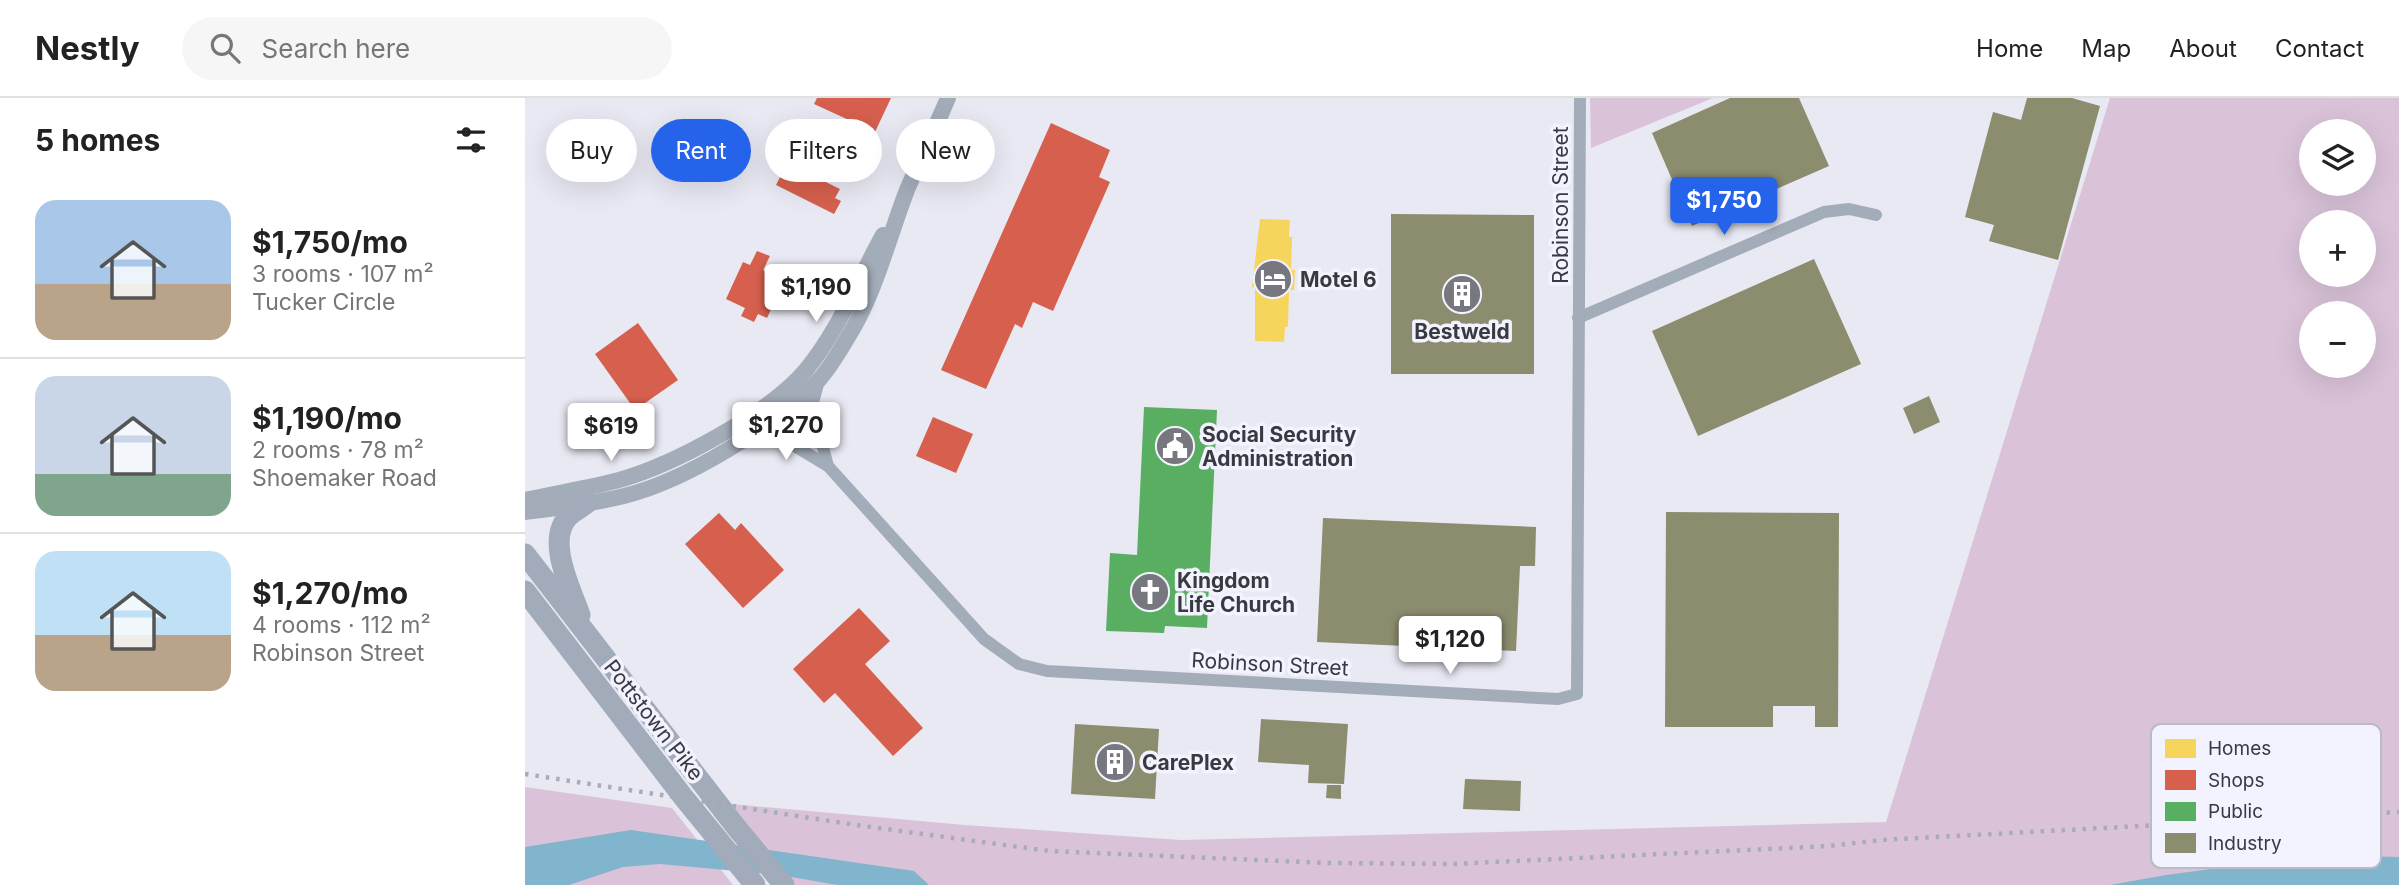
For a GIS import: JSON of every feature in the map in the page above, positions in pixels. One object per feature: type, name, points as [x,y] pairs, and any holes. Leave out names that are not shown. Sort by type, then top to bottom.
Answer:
[{"type":"highway","points":[[585,631],[558,551],[560,532],[567,517],[587,503]]},
{"type":"highway","name":"Pottstown Pike","points":[[525,554],[784,885]]},
{"type":"highway","name":"Pottstown Pike","points":[[525,592],[755,885]]},
{"type":"street","points":[[525,512],[627,496],[717,456],[759,421],[819,353],[833,331],[907,190],[948,98]]},
{"type":"street","name":"Robinson Street","points":[[759,421],[828,466],[984,639],[1019,664],[1048,671],[1558,699],[1577,694],[1580,98]]},
{"type":"street","points":[[525,499],[620,480],[792,405],[819,379],[850,335],[871,292],[907,190]]},
{"type":"street","points":[[1579,318],[1824,212],[1849,209],[1876,215]]},
{"type":"street","name":"Robinson Street","points":[[819,379],[812,406],[828,466]]},
{"type":"shaded area","points":[[1590,98],[1713,98],[1591,148]]},
{"type":"shaded area","points":[[2110,98],[2399,98],[2399,885],[789,885],[719,803],[965,825],[1181,840],[1886,822]]},
{"type":"shaded area","points":[[525,787],[672,808],[733,885],[525,885]]},
{"type":"water","points":[[631,830],[914,871],[929,885],[837,885],[780,875],[660,864],[623,867],[569,885],[525,885],[525,847]]},
{"type":"water","points":[[2381,857],[2399,857],[2399,885],[2110,885],[2218,868],[2381,868]]},
{"type":"building: Homes","name":"Motel 6","points":[[1260,219],[1290,220],[1291,270],[1295,270],[1294,290],[1289,290],[1288,327],[1285,327],[1284,342],[1255,341],[1255,287],[1252,287]]},
{"type":"building: Shops","points":[[817,98],[891,98],[881,119],[847,119],[814,104]]},
{"type":"building: Shops","points":[[1051,123],[1110,150],[1099,177],[1110,182],[1053,311],[1033,302],[1022,328],[1015,324],[986,389],[941,370]]},
{"type":"building: Shops","points":[[778,182],[826,182],[840,189],[835,198],[841,201],[834,214],[776,185]]},
{"type":"building: Shops","points":[[757,251],[770,256],[763,270],[785,280],[767,318],[758,314],[754,322],[741,316],[745,308],[726,299],[743,262],[750,265]]},
{"type":"building: Shops","points":[[638,323],[678,380],[635,410],[595,354]]},
{"type":"building: Shops","points":[[933,417],[973,434],[956,473],[916,456]]},
{"type":"building: Shops","points":[[719,513],[735,530],[741,523],[784,570],[743,608],[685,544]]},
{"type":"building: Shops","points":[[859,608],[890,641],[865,664],[923,728],[893,756],[835,693],[824,703],[793,669]]},
{"type":"building: Public","points":[[1144,407],[1217,410],[1207,628],[1165,626],[1164,633],[1106,631],[1110,553],[1137,555]]},
{"type":"building: Industry","points":[[1730,98],[1799,98],[1829,166],[1692,226],[1652,133]]},
{"type":"building: Industry","points":[[2027,98],[2072,98],[2100,106],[2058,260],[1989,241],[1994,225],[1965,217],[1993,112],[2021,120]]},
{"type":"building: Industry","name":"Bestweld","points":[[1391,214],[1534,215],[1534,374],[1391,374]]},
{"type":"building: Industry","points":[[1814,259],[1861,364],[1698,436],[1652,331]]},
{"type":"building: Industry","points":[[1929,396],[1940,422],[1914,434],[1903,408]]},
{"type":"building: Industry","points":[[1666,512],[1839,513],[1838,727],[1815,727],[1815,706],[1773,706],[1773,727],[1665,727]]},
{"type":"building: Industry","points":[[1323,518],[1536,527],[1535,566],[1520,566],[1516,651],[1317,642]]},
{"type":"building: Industry","points":[[1261,719],[1348,724],[1344,784],[1308,783],[1309,765],[1258,762]]},
{"type":"building: Industry","name":"CarePlex","points":[[1075,724],[1159,729],[1155,799],[1071,794]]},
{"type":"building: Industry","points":[[1465,779],[1521,781],[1520,811],[1463,809]]},
{"type":"building: Industry","points":[[1327,785],[1341,785],[1341,799],[1326,798]]},
{"type":"railway","points":[[525,774],[856,825],[1049,851],[1329,863],[1452,864],[1829,846],[1881,840],[2151,825]]},
{"type":"railway","points":[[2381,813],[2399,812]]},
{"type":"place","name":"Motel 6","points":[[1273,279]]},
{"type":"place","name":"Bestweld","points":[[1462,294]]},
{"type":"place","name":"Social Security Administration","points":[[1175,446]]},
{"type":"place","name":"Kingdom Life Church","points":[[1150,592]]},
{"type":"place","name":"CarePlex","points":[[1115,762]]}]
